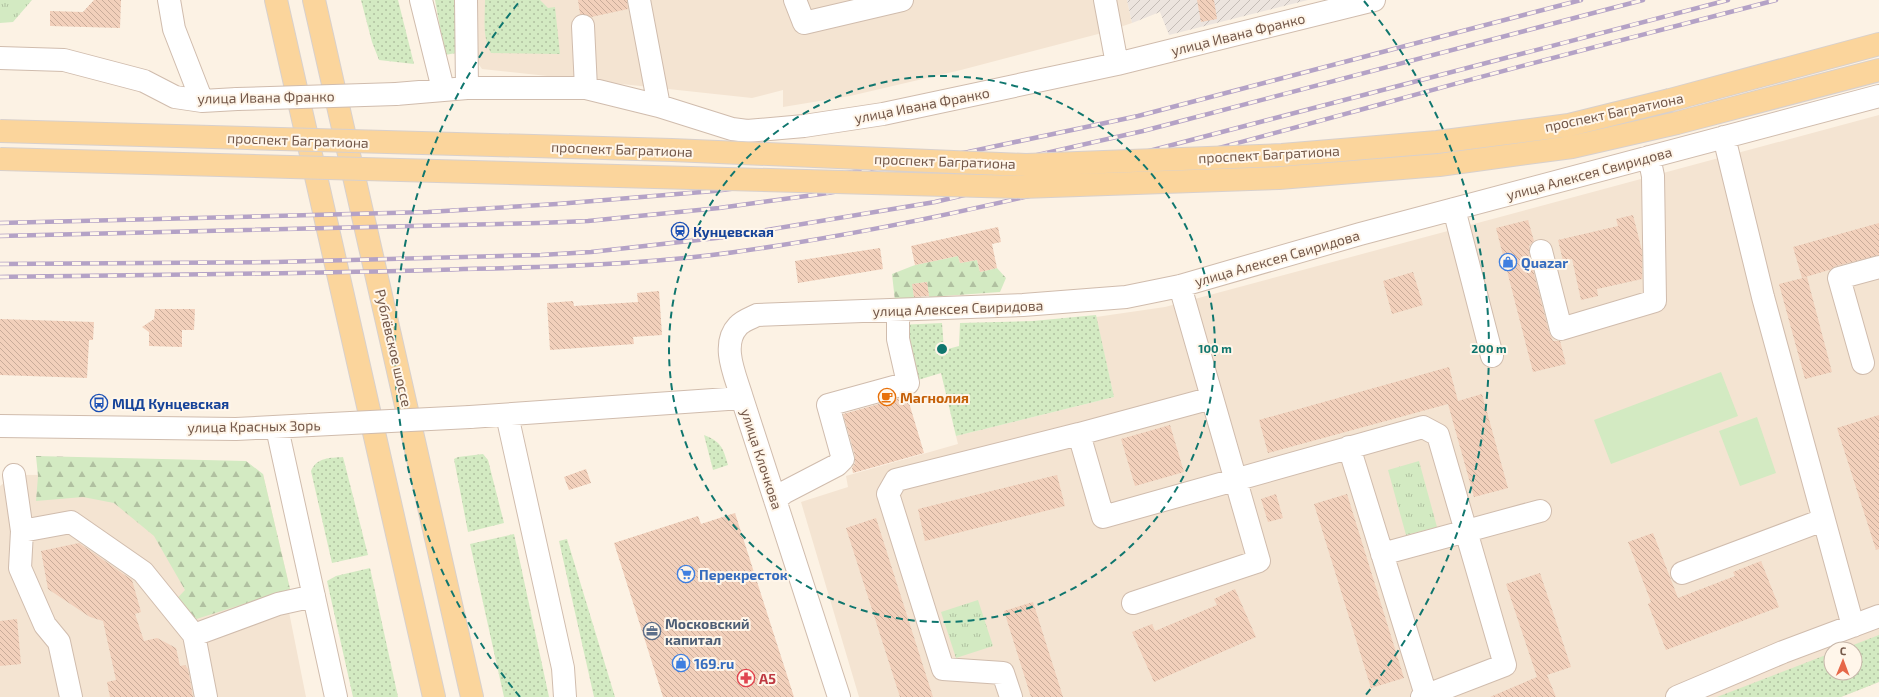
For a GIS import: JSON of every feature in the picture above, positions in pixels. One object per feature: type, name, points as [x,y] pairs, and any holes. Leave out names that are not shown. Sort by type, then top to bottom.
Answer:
[{"type":"main road","points":[[276,0],[434,697]]},
{"type":"main road","name":"Рублёвское шоссе","points":[[314,0],[472,697]]},
{"type":"main road","name":"проспект Багратиона","points":[[0,132],[672,150],[1026,165],[1282,155],[1437,142],[1569,124],[1670,100],[1879,44]]},
{"type":"main road","name":"проспект Багратиона","points":[[0,159],[1022,186],[1279,178],[1439,165],[1572,147],[1677,123],[1879,70]]},
{"type":"street","points":[[169,0],[174,29],[202,101]]},
{"type":"street","points":[[421,0],[443,89]]},
{"type":"street","points":[[466,0],[467,88]]},
{"type":"street","points":[[639,0],[654,51],[659,106]]},
{"type":"street","points":[[795,0],[804,23],[902,0]]},
{"type":"street","points":[[1105,0],[1117,64]]},
{"type":"street","name":"улица Ивана Франко","points":[[0,58],[64,60],[144,81],[175,96],[202,101],[396,94],[467,88],[586,88],[659,106],[732,129],[747,131],[804,126],[883,114],[1117,64],[1374,0]]},
{"type":"street","points":[[583,26],[586,88]]},
{"type":"street","name":"улица Алексея Свиридова","points":[[742,398],[729,350],[732,335],[738,325],[757,315],[1067,303],[1126,297],[1180,286],[1454,209],[1879,96]]},
{"type":"street","points":[[1724,137],[1763,297],[1853,626]]},
{"type":"street","points":[[1541,251],[1561,329],[1655,301],[1653,176],[1649,157]]},
{"type":"street","points":[[1454,209],[1492,356]]},
{"type":"street","points":[[1863,363],[1839,278],[1879,268]]},
{"type":"street","points":[[1133,603],[1259,561],[1180,286]]},
{"type":"street","points":[[775,500],[785,492],[837,465],[843,459],[828,404],[908,383],[898,339],[898,310]]},
{"type":"street","name":"улица Клочкова","points":[[507,415],[742,398],[839,697]]},
{"type":"street","points":[[1011,697],[1003,673],[943,669],[888,494],[896,480],[1079,434],[1212,398]]},
{"type":"street","points":[[507,415],[563,668],[574,697]]},
{"type":"street","name":"улица Красных Зорь","points":[[0,426],[278,428],[507,415]]},
{"type":"street","points":[[1079,434],[1103,517],[1235,479],[1349,447],[1423,427],[1438,435],[1464,532],[1505,665],[1424,696],[1349,447]]},
{"type":"street","points":[[278,428],[336,697]]},
{"type":"street","points":[[14,475],[22,531],[20,568],[45,625],[59,642],[71,697]]},
{"type":"street","points":[[1382,554],[1540,511]]},
{"type":"street","points":[[1682,573],[1823,520]]},
{"type":"street","points":[[22,531],[71,522],[143,572],[194,635],[206,697]]},
{"type":"street","points":[[194,635],[278,604],[314,596]]},
{"type":"street","points":[[1677,697],[1783,652],[1879,616]]},
{"type":"street","points":[[563,668],[565,697]]},
{"type":"shaded area","points":[[473,0],[1127,0],[1132,23],[1102,33],[961,70],[850,96],[783,107],[783,90],[752,98],[482,69],[473,56]]},
{"type":"shaded area","points":[[1127,0],[1308,0],[1169,35],[1160,12],[1132,23]]},
{"type":"shaded area","points":[[1879,115],[1879,682],[1841,697],[859,697],[801,502],[848,487],[846,476],[958,444],[956,436],[1114,397],[1096,317],[1165,307]]},
{"type":"shaded area","points":[[263,474],[290,589],[287,602],[306,697],[0,697],[0,486],[14,475]]},
{"type":"green space","points":[[0,0],[32,0],[13,22],[0,23]]},
{"type":"green space","points":[[361,0],[398,0],[414,64],[379,60],[372,42]]},
{"type":"green space","points":[[435,0],[455,0],[456,53],[445,55]]},
{"type":"green space","points":[[485,0],[540,0],[548,8],[555,7],[560,54],[491,53],[485,34]]},
{"type":"green space","points":[[958,256],[960,263],[977,260],[980,272],[997,268],[1006,278],[1000,292],[929,297],[927,282],[913,284],[914,299],[895,301],[892,274],[915,265]]},
{"type":"green space","points":[[1096,315],[1114,397],[956,436],[941,373],[908,383],[898,325],[942,323],[944,350],[959,346],[960,323],[1033,321]]},
{"type":"green space","points":[[1721,372],[1738,416],[1611,464],[1594,420]]},
{"type":"green space","points":[[1757,417],[1776,473],[1740,486],[1719,431]]},
{"type":"green space","points":[[704,435],[714,440],[723,449],[728,465],[713,470]]},
{"type":"green space","points":[[483,454],[488,460],[504,523],[468,532],[454,459],[458,457]]},
{"type":"green space","points":[[36,456],[246,461],[263,474],[290,589],[184,623],[170,606],[185,590],[154,536],[114,503],[83,497],[36,501],[38,476]]},
{"type":"green space","points":[[343,457],[368,555],[332,563],[311,471],[317,463],[324,459]]},
{"type":"green space","points":[[1419,461],[1437,527],[1406,535],[1388,470]]},
{"type":"green space","points":[[514,534],[549,697],[504,697],[470,544]]},
{"type":"green space","points":[[567,539],[615,697],[594,697],[559,541]]},
{"type":"green space","points":[[370,568],[398,697],[353,697],[327,581],[336,576]]},
{"type":"green space","points":[[978,600],[993,646],[956,658],[941,612]]},
{"type":"green space","points":[[1879,635],[1879,682],[1841,697],[1717,697],[1823,656],[1823,681],[1863,681],[1863,641]]},
{"type":"building","points":[[94,0],[121,0],[120,28],[50,26],[50,11],[83,12]]},
{"type":"building","points":[[578,0],[627,0],[628,9],[591,17],[580,14]]},
{"type":"building","points":[[1197,0],[1214,0],[1217,19],[1201,22]]},
{"type":"building","points":[[1633,215],[1642,251],[1642,279],[1597,289],[1598,296],[1581,300],[1572,259],[1563,261],[1558,240],[1618,226],[1616,219]]},
{"type":"building","points":[[1528,220],[1534,241],[1529,246],[1529,254],[1549,332],[1553,341],[1560,341],[1566,364],[1533,372],[1496,228]]},
{"type":"building","points":[[1879,223],[1879,255],[1836,266],[1829,270],[1802,278],[1793,247]]},
{"type":"building","points":[[998,227],[1001,242],[992,244],[997,268],[980,272],[977,260],[960,263],[958,256],[915,265],[911,246]]},
{"type":"building","points":[[880,248],[883,269],[798,283],[795,261]]},
{"type":"building","points":[[1413,272],[1423,305],[1392,314],[1383,281]]},
{"type":"building","points":[[1807,277],[1832,372],[1805,379],[1779,284]]},
{"type":"building","points":[[927,282],[929,296],[914,297],[912,284]]},
{"type":"building","points":[[659,291],[662,335],[633,337],[634,344],[550,350],[547,303],[573,301],[574,306],[638,302],[637,293]]},
{"type":"building","points":[[155,309],[195,309],[194,330],[182,330],[182,347],[149,346],[149,332],[142,327],[154,319]]},
{"type":"building","points":[[0,319],[94,322],[93,340],[89,340],[87,378],[0,375]]},
{"type":"building","points":[[1449,367],[1458,401],[1482,394],[1508,488],[1474,497],[1448,404],[1268,453],[1259,420]]},
{"type":"building","points":[[907,396],[924,453],[853,473],[852,468],[855,463],[855,456],[843,414]]},
{"type":"building","points":[[1879,415],[1879,549],[1876,550],[1837,428]]},
{"type":"building","points":[[1170,425],[1184,472],[1135,486],[1121,439]]},
{"type":"building","points":[[586,469],[591,483],[569,490],[564,477]]},
{"type":"building","points":[[1057,475],[1065,506],[925,541],[918,509]]},
{"type":"building","points":[[1276,494],[1283,518],[1268,522],[1261,499]]},
{"type":"building","points":[[1347,494],[1404,678],[1371,688],[1314,504]]},
{"type":"building","points":[[735,513],[794,697],[663,697],[614,543],[698,516],[701,524]]},
{"type":"building","points":[[876,518],[933,697],[900,697],[846,528]]},
{"type":"building","points":[[1653,533],[1678,598],[1735,576],[1733,572],[1761,561],[1779,607],[1666,650],[1648,604],[1651,602],[1628,542]]},
{"type":"building","points":[[79,543],[132,580],[141,612],[135,614],[144,641],[157,638],[176,648],[180,666],[185,665],[188,669],[193,697],[110,697],[107,682],[116,680],[103,621],[90,617],[48,589],[41,551]]},
{"type":"building","points":[[1540,573],[1571,667],[1547,675],[1556,697],[1490,697],[1537,677],[1506,584]]},
{"type":"building","points":[[1235,589],[1256,637],[1154,682],[1132,632],[1152,624],[1155,631],[1217,605],[1214,599]]},
{"type":"building","points":[[1033,602],[1063,697],[1031,697],[1004,611]]},
{"type":"building","points":[[17,619],[21,664],[0,666],[0,621]]},
{"type":"railway","points":[[0,223],[428,212],[557,204],[714,191],[818,178],[968,152],[1138,116],[1581,0]]},
{"type":"railway","points":[[0,236],[588,221],[719,208],[821,194],[975,169],[1143,131],[1643,0]]},
{"type":"railway","points":[[0,264],[276,262],[541,255],[591,252],[725,237],[935,202],[1149,151],[1728,0]]},
{"type":"railway","points":[[0,277],[327,272],[586,265],[698,257],[819,239],[901,224],[1065,188],[1776,0]]},
{"type":"place","name":"Кунцевская","points":[[680,231]]},
{"type":"place","name":"Quazar","points":[[1508,262]]},
{"type":"place","name":"Магнолия","points":[[887,397]]},
{"type":"place","name":"МЦД Кунцевская","points":[[99,403]]},
{"type":"place","name":"Перекресток","points":[[686,574]]},
{"type":"place","name":"Московский капитал","points":[[652,631]]},
{"type":"place","name":"169.ru","points":[[681,663]]},
{"type":"place","name":"А5","points":[[746,678]]}]
